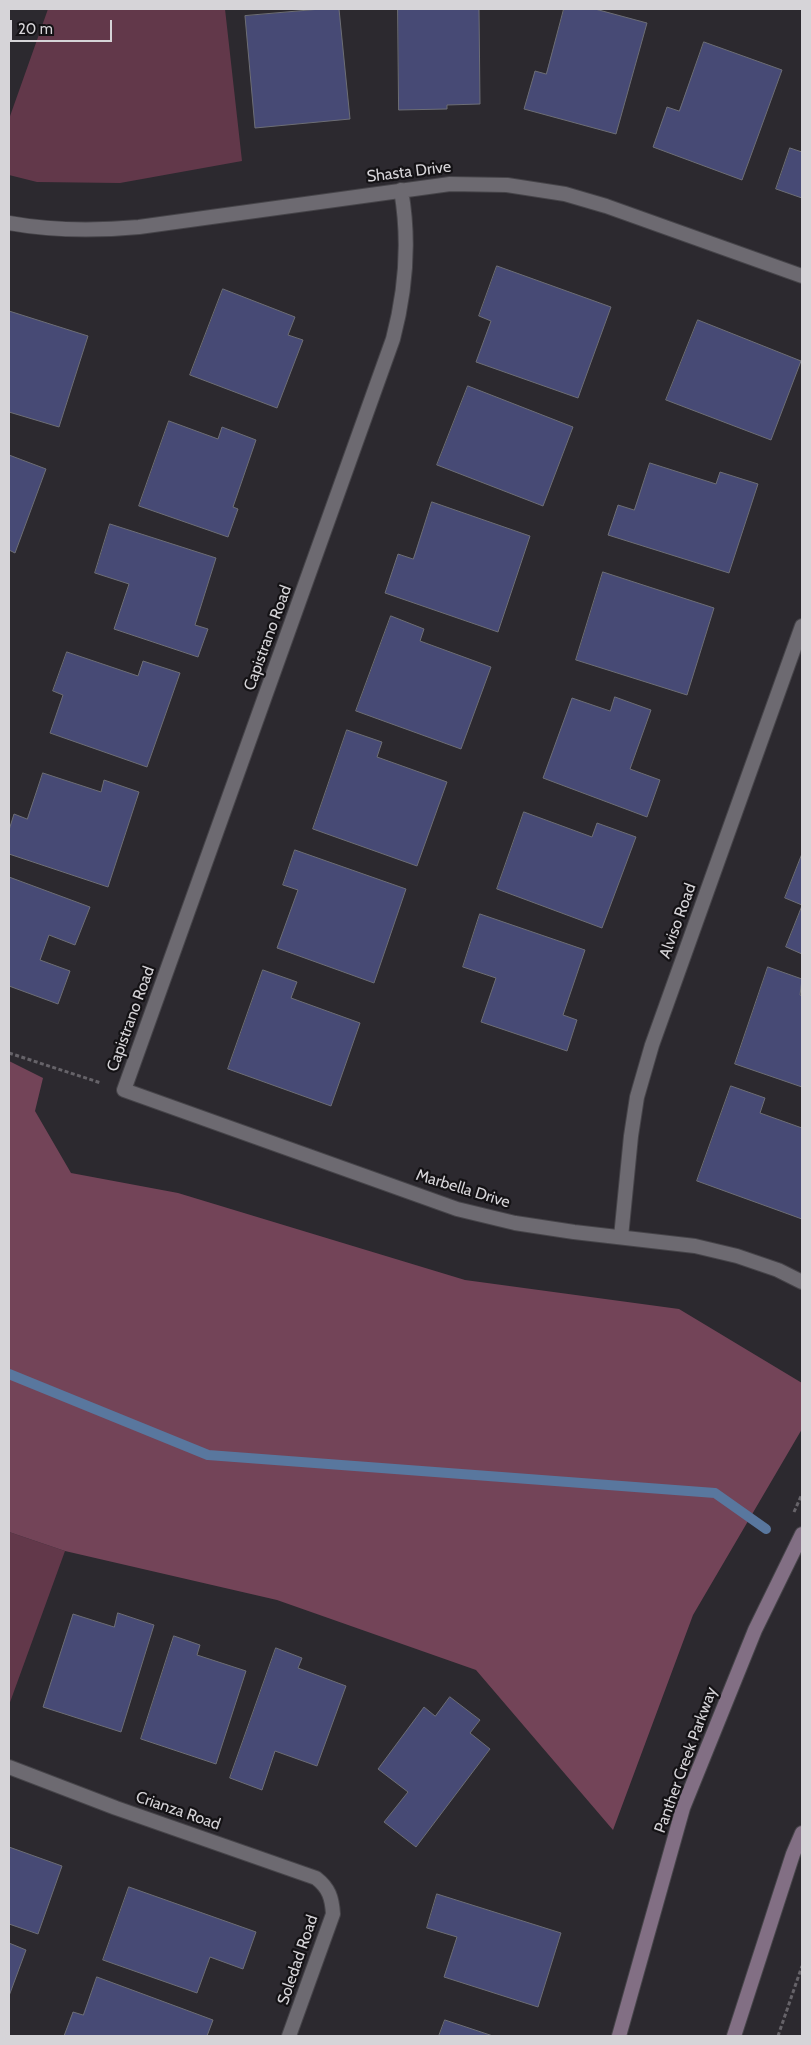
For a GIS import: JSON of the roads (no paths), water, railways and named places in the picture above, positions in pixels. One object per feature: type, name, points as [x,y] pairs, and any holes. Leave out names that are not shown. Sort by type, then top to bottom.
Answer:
[{"type":"main road","name":"Panther Creek Parkway","points":[[619,2036],[683,1808],[755,1630],[802,1534]]},
{"type":"main road","points":[[734,2036],[793,1854],[802,1834]]},
{"type":"street","name":"Shasta Drive","points":[[9,224],[58,230],[96,231],[139,227],[401,190],[450,184],[479,183],[537,188],[565,194],[606,206],[802,276]]},
{"type":"street","name":"Capistrano Road","points":[[124,1090],[393,339],[402,303],[406,265],[406,235],[401,190]]},
{"type":"street","name":"Alviso Road","points":[[621,1237],[631,1136],[638,1096],[652,1045],[802,626]]},
{"type":"street","name":"Marbella Drive","points":[[124,1090],[457,1209],[515,1223],[695,1246],[737,1256],[778,1270],[802,1282]]},
{"type":"street","name":"Crianza Road","points":[[9,1767],[116,1808],[316,1878],[325,1885],[330,1894]]},
{"type":"street","name":"Soledad Road","points":[[289,2036],[330,1925],[332,1914],[330,1894]]},
{"type":"waterway","points":[[9,1374],[208,1455],[715,1493],[766,1529]]}]
